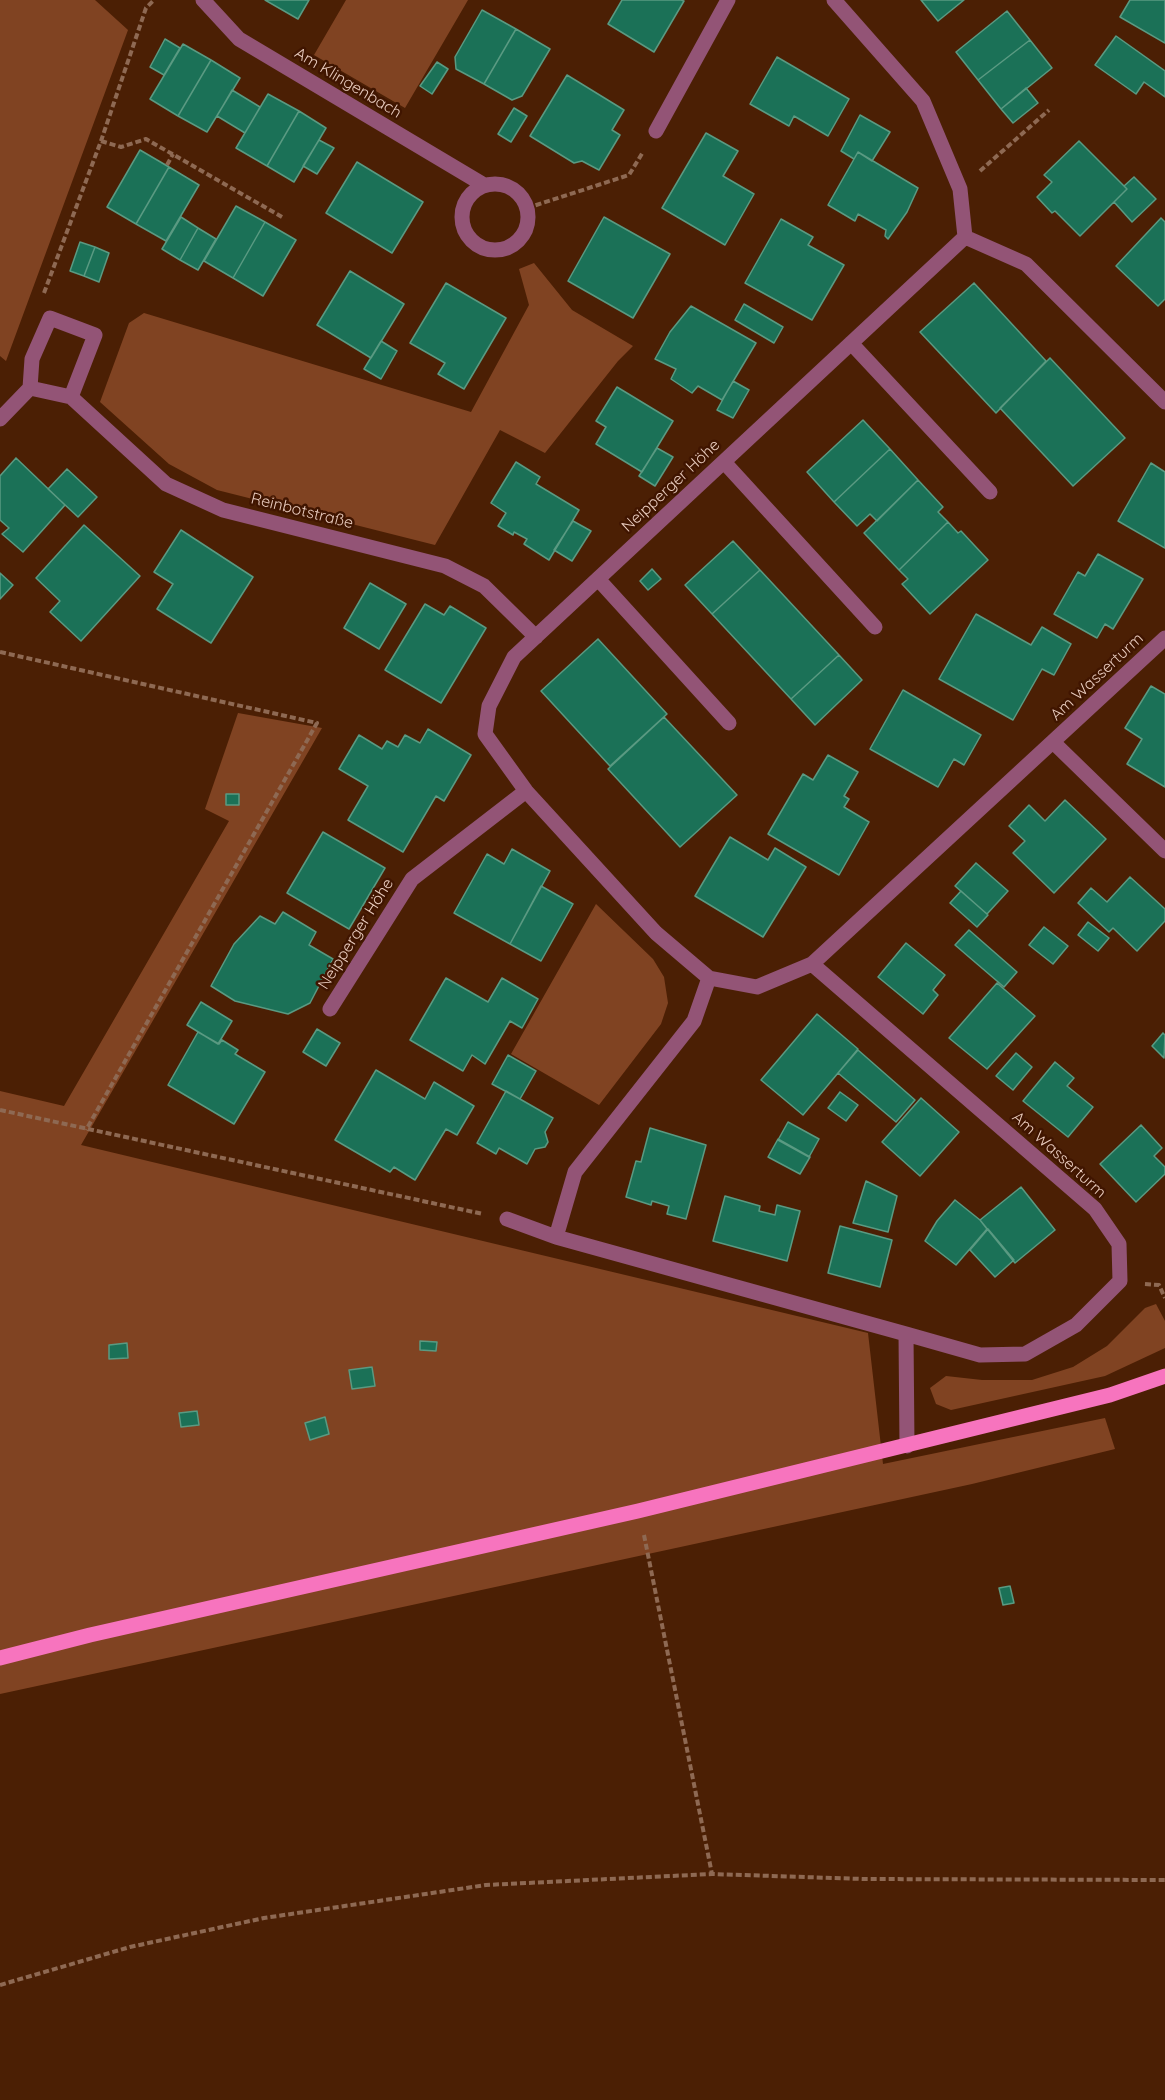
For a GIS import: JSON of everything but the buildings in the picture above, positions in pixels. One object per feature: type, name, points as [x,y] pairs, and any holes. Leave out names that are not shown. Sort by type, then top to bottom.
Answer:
[{"type":"main road","points":[[0,1658],[102,1632],[607,1518],[907,1446],[1110,1395],[1165,1377]]},
{"type":"street","name":"Am Klingenbach","points":[[202,0],[239,39],[484,185],[505,185],[522,198],[527,208]]},
{"type":"street","points":[[656,131],[728,0]]},
{"type":"street","points":[[834,0],[923,101],[960,189],[965,237],[1026,264],[1165,402]]},
{"type":"street","points":[[484,185],[467,197],[461,211],[465,235],[484,249],[504,249],[523,235],[528,221],[527,208]]},
{"type":"street","name":"Neipperger Höhe","points":[[709,978],[656,933],[526,792],[485,734],[489,706],[514,657],[965,237]]},
{"type":"street","points":[[0,419],[30,388],[32,359],[50,318],[95,335],[71,397],[30,388]]},
{"type":"street","points":[[851,344],[990,492]]},
{"type":"street","name":"Reinbotstraße","points":[[71,397],[166,484],[223,510],[445,566],[484,586],[536,637]]},
{"type":"street","points":[[724,462],[875,627]]},
{"type":"street","points":[[598,579],[729,723]]},
{"type":"street","name":"Am Wasserturm","points":[[709,978],[757,987],[812,964],[1165,638]]},
{"type":"street","name":"Am Wasserturm","points":[[1053,742],[1165,851]]},
{"type":"street","name":"Neipperger Höhe","points":[[330,1009],[412,879],[526,792]]},
{"type":"street","name":"Am Wasserturm","points":[[507,1219],[556,1237],[980,1354],[1025,1354],[1076,1325],[1120,1281],[1119,1244],[1095,1209],[812,964]]},
{"type":"street","points":[[556,1237],[575,1172],[694,1021],[709,978]]},
{"type":"street","points":[[906,1334],[907,1446]]},
{"type":"path","points":[[50,318],[42,300],[101,141],[146,8],[154,0]]},
{"type":"path","points":[[960,189],[1049,110]]},
{"type":"path","points":[[527,208],[629,175],[656,131]]},
{"type":"path","points":[[101,141],[121,147],[146,140],[282,217]]},
{"type":"path","points":[[167,165],[173,154]]},
{"type":"path","points":[[0,652],[317,723],[86,1130]]},
{"type":"path","points":[[0,1110],[507,1219]]},
{"type":"path","points":[[1159,1285],[1165,1298]]},
{"type":"path","points":[[650,1557],[712,1874]]},
{"type":"path","points":[[0,1985],[130,1947],[264,1918],[486,1884],[712,1874],[864,1880],[1165,1880]]},
{"type":"shaded area","points":[[0,0],[95,0],[128,30],[6,361],[0,356]]},
{"type":"shaded area","points":[[346,0],[468,0],[405,108],[314,55]]},
{"type":"shaded area","points":[[534,263],[572,310],[633,346],[618,361],[545,453],[500,430],[435,545],[217,490],[169,464],[100,402],[129,323],[144,313],[471,412],[529,305],[519,269]]},
{"type":"shaded area","points":[[238,713],[322,728],[81,1145],[868,1333],[883,1464],[1105,1418],[1115,1449],[972,1484],[0,1694],[0,1091],[64,1106],[229,821],[205,809]]},
{"type":"shaded area","points":[[596,904],[653,959],[664,977],[668,1003],[661,1024],[599,1105],[511,1054]]},
{"type":"shaded area","points":[[1156,1304],[1165,1321],[1165,1348],[1105,1376],[951,1410],[936,1404],[930,1388],[946,1376],[982,1380],[1032,1380],[1073,1367],[1107,1346],[1145,1308]]}]
